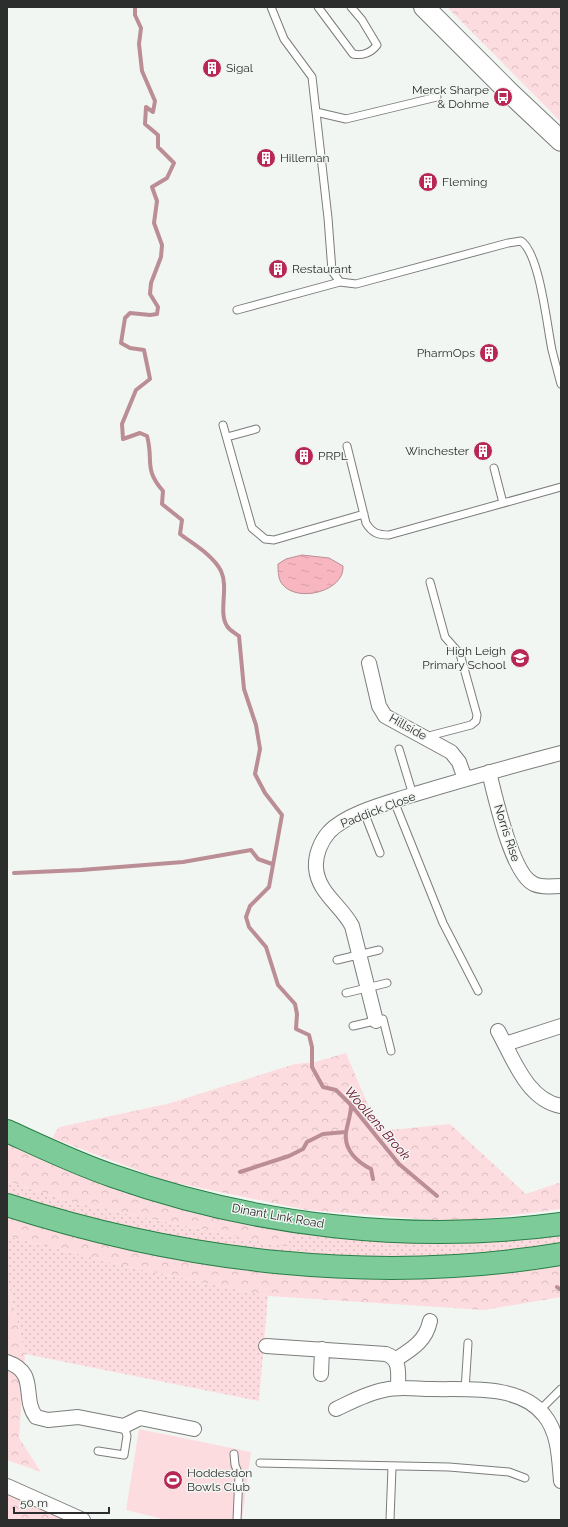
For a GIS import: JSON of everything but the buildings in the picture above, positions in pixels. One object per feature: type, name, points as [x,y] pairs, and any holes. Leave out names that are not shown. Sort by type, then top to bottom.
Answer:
[{"type":"main road","points":[[424,7],[510,93],[561,141]]},
{"type":"main road","name":"Dinant Link Road","points":[[7,1131],[113,1176],[206,1203],[297,1222],[360,1229],[454,1232],[513,1229],[561,1224]]},
{"type":"main road","points":[[7,1205],[68,1223],[144,1242],[209,1253],[296,1263],[412,1268],[505,1263],[561,1254]]},
{"type":"street","name":"Hillside","points":[[369,662],[382,711],[390,719],[445,747],[455,755],[465,779]]},
{"type":"street","name":"Paddick Close","points":[[376,1021],[352,926],[322,888],[317,877],[316,859],[321,844],[329,832],[337,825],[364,812],[394,801],[489,772],[561,753]]},
{"type":"street","name":"Norris Rise","points":[[489,772],[512,853],[521,872],[526,879],[533,884],[543,886],[561,886]]},
{"type":"street","points":[[505,1044],[561,1026]]},
{"type":"street","points":[[498,1031],[524,1077],[534,1091],[544,1100],[561,1106]]},
{"type":"street","points":[[395,1360],[423,1340],[430,1321]]},
{"type":"street","points":[[266,1346],[381,1353],[392,1356],[398,1368],[398,1388]]},
{"type":"street","points":[[320,1374],[322,1349]]},
{"type":"street","points":[[7,1362],[18,1366],[27,1377],[32,1411],[36,1418],[48,1420],[78,1418],[124,1426],[140,1418],[194,1429]]},
{"type":"street","points":[[336,1409],[379,1391],[398,1388],[465,1390],[509,1394],[528,1402],[556,1423],[561,1481]]},
{"type":"street","points":[[7,1486],[83,1520]]},
{"type":"lane","points":[[271,7],[284,39],[312,77],[328,218],[330,260],[332,271],[340,282]]},
{"type":"lane","points":[[318,7],[353,54],[360,55],[373,50],[377,45],[362,20],[351,7]]},
{"type":"lane","points":[[316,112],[346,120],[437,97]]},
{"type":"lane","points":[[237,310],[340,282],[356,284],[508,243],[521,242],[530,250],[546,310],[552,350],[561,384]]},
{"type":"lane","points":[[223,425],[250,522],[255,532],[265,540],[274,540],[364,514]]},
{"type":"lane","points":[[227,437],[256,428]]},
{"type":"lane","points":[[347,446],[366,523],[375,533],[389,535],[561,487]]},
{"type":"lane","points":[[494,468],[503,503]]},
{"type":"lane","points":[[424,737],[471,725],[476,718],[460,654],[445,637],[430,582]]},
{"type":"lane","points":[[399,750],[413,795]]},
{"type":"lane","points":[[394,801],[443,923],[478,991]]},
{"type":"lane","points":[[364,812],[380,853]]},
{"type":"lane","points":[[338,960],[379,950]]},
{"type":"lane","points":[[346,993],[387,983]]},
{"type":"lane","points":[[353,1026],[383,1019],[390,1051]]},
{"type":"lane","points":[[465,1390],[468,1343]]},
{"type":"lane","points":[[540,1410],[561,1389]]},
{"type":"lane","points":[[98,1451],[124,1455],[127,1436],[124,1426]]},
{"type":"lane","points":[[234,1454],[235,1465],[239,1474],[237,1520]]},
{"type":"lane","points":[[260,1463],[500,1470],[515,1473],[525,1478]]},
{"type":"lane","points":[[390,1520],[392,1467]]},
{"type":"green space","points":[[447,7],[561,7],[561,122]]},
{"type":"green space","points":[[346,1053],[379,1131],[450,1124],[526,1194],[561,1182],[561,1209],[459,1222],[307,1210],[166,1181],[52,1138],[59,1127],[167,1104],[295,1064],[315,1062]]},
{"type":"green space","points":[[7,1139],[250,1220],[561,1231],[561,1247],[489,1256],[325,1258],[157,1236],[7,1197],[7,1181],[71,1202],[287,1247],[291,1231],[128,1195],[7,1144]]},
{"type":"green space","points":[[7,1144],[128,1195],[291,1231],[287,1247],[71,1202],[7,1181]]},
{"type":"green space","points":[[7,1215],[363,1276],[486,1275],[561,1262],[561,1297],[484,1310],[268,1296],[129,1267],[7,1236]]},
{"type":"green space","points":[[7,1236],[129,1267],[268,1296],[259,1401],[25,1354],[7,1278]]},
{"type":"green space","points":[[7,1278],[25,1354],[19,1438],[41,1472],[7,1460]]},
{"type":"green space","points":[[139,1429],[251,1452],[242,1520],[167,1520],[126,1510]]},
{"type":"green space","points":[[7,1490],[77,1520],[7,1520]]},
{"type":"water","points":[[302,555],[329,558],[343,566],[342,575],[337,582],[329,588],[319,592],[299,593],[290,590],[280,581],[278,564],[286,559]]},
{"type":"waterway","name":"Woollens Brook","points":[[135,7],[135,15],[141,28],[139,44],[142,71],[155,101],[153,112],[146,107],[145,124],[158,135],[158,147],[174,163],[167,178],[152,187],[157,201],[154,223],[162,245],[161,257],[151,283],[150,294],[158,307],[157,314],[150,315],[130,313],[125,318],[121,343],[130,348],[144,350],[150,379],[136,390],[122,424],[123,439],[140,433],[147,436],[151,470],[153,476],[163,491],[162,504],[182,520],[180,534],[208,555],[221,571],[224,585],[224,620],[229,629],[239,636],[244,689],[256,725],[260,749],[255,774],[265,793],[282,815],[269,887],[250,906],[246,917],[249,927],[266,947],[278,985],[295,1004],[297,1014],[296,1029],[309,1035],[312,1047],[312,1067],[323,1087],[336,1090],[351,1105],[399,1164],[437,1196]]},
{"type":"waterway","points":[[14,873],[81,870],[183,862],[251,850],[258,859],[272,864]]},
{"type":"waterway","points":[[351,1105],[346,1133],[347,1145],[352,1155],[371,1169],[373,1179]]},
{"type":"waterway","points":[[240,1172],[289,1156],[303,1149],[307,1142],[323,1134],[346,1132]]},
{"type":"waterway","name":"Woollens Brook","points":[[557,1287],[561,1290]]},
{"type":"place","name":"Sigal","points":[[212,68]]},
{"type":"place","name":"Merck Sharpe & Dohme","points":[[503,97]]},
{"type":"place","name":"Hilleman","points":[[266,158]]},
{"type":"place","name":"Fleming","points":[[428,182]]},
{"type":"place","name":"Restaurant","points":[[278,269]]},
{"type":"place","name":"PharmOps","points":[[489,353]]},
{"type":"place","name":"Winchester","points":[[483,451]]},
{"type":"place","name":"PRPL","points":[[304,456]]},
{"type":"place","name":"High Leigh Primary School","points":[[520,658]]},
{"type":"place","name":"Hoddesdon Bowls Club","points":[[173,1480]]}]
